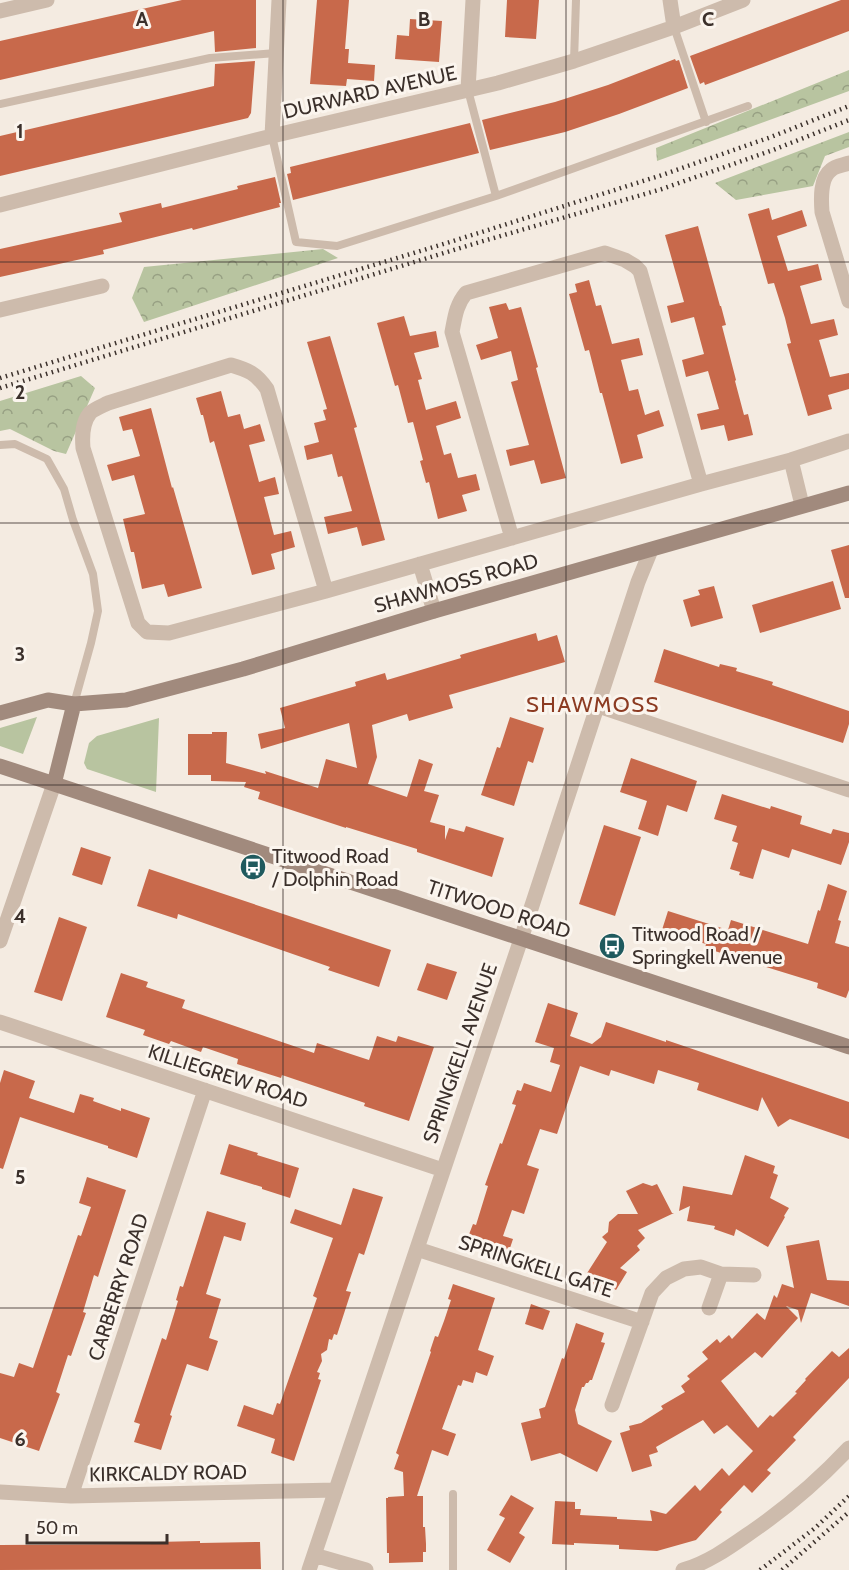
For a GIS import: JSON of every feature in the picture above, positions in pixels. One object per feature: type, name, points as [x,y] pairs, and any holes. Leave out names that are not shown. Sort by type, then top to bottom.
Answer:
[{"type":"street","points":[[0,11],[47,0]]},
{"type":"street","points":[[272,136],[279,0]]},
{"type":"street","points":[[468,90],[473,0]]},
{"type":"street","points":[[670,0],[674,27]]},
{"type":"street","name":"DURWARD AVENUE","points":[[0,205],[272,136],[468,90],[574,61],[744,0]]},
{"type":"street","points":[[849,163],[830,170],[824,180],[821,199],[822,212],[849,301]]},
{"type":"street","points":[[512,538],[452,332],[459,301],[465,293],[538,272],[605,253],[625,260],[640,271],[701,484]]},
{"type":"street","points":[[0,310],[102,286]]},
{"type":"street","points":[[326,591],[267,389],[261,379],[249,370],[231,365],[108,403],[90,412],[82,434],[83,448],[138,623],[147,632],[169,633],[326,591],[791,460],[849,441]]},
{"type":"street","points":[[791,460],[802,505]]},
{"type":"street","name":"SHAWMOSS ROAD","points":[[0,713],[48,700],[74,704],[126,700],[243,669],[434,611],[849,493]]},
{"type":"street","name":"SPRINGKELL AVENUE","points":[[312,1563],[638,582],[651,550]]},
{"type":"street","points":[[420,564],[434,611]]},
{"type":"street","points":[[0,942],[54,784],[74,704]]},
{"type":"street","points":[[598,706],[849,790]]},
{"type":"street","name":"TITWOOD ROAD","points":[[0,766],[849,1047]]},
{"type":"street","name":"KILLIEGREW ROAD","points":[[0,1022],[443,1170]]},
{"type":"street","name":"CARBERRY ROAD","points":[[71,1496],[205,1090]]},
{"type":"street","name":"SPRINGKELL GATE","points":[[417,1249],[642,1322]]},
{"type":"street","points":[[612,1405],[652,1293],[666,1278],[684,1269],[701,1267],[721,1274],[754,1275]]},
{"type":"street","points":[[710,1308],[721,1274]]},
{"type":"street","points":[[683,1570],[699,1565],[774,1517],[804,1492],[849,1448]]},
{"type":"street","name":"KIRKCALDY ROAD","points":[[0,1492],[71,1496],[336,1490]]},
{"type":"street","points":[[312,1563],[366,1570]]},
{"type":"lane","points":[[574,61],[576,0]]},
{"type":"lane","points":[[674,27],[706,122]]},
{"type":"lane","points":[[0,104],[210,58],[276,53]]},
{"type":"lane","points":[[468,90],[496,196]]},
{"type":"lane","points":[[272,136],[296,242],[337,246],[496,196],[748,106]]},
{"type":"lane","points":[[0,445],[15,444],[47,459],[64,489],[93,574],[98,611],[74,704]]},
{"type":"lane","points":[[453,1494],[453,1570]]},
{"type":"green space","points":[[849,70],[849,91],[657,161],[656,148]]},
{"type":"green space","points":[[849,132],[849,147],[825,156],[813,186],[736,200],[715,183]]},
{"type":"green space","points":[[323,249],[338,258],[144,322],[132,298],[144,267]]},
{"type":"green space","points":[[81,376],[95,388],[66,454],[54,451],[10,429],[0,431],[0,401]]},
{"type":"green space","points":[[37,717],[23,754],[0,746],[0,728]]},
{"type":"green space","points":[[159,718],[156,792],[87,769],[84,763],[89,743],[97,736]]},
{"type":"building","points":[[182,0],[256,0],[256,48],[215,52],[214,31],[0,80],[0,41]]},
{"type":"building","points":[[317,0],[349,0],[345,49],[349,49],[348,63],[375,65],[374,81],[347,79],[346,86],[310,84]]},
{"type":"building","points":[[507,0],[539,0],[536,39],[505,37]]},
{"type":"building","points":[[841,0],[849,0],[849,31],[705,85],[704,82],[700,84],[690,56]]},
{"type":"building","points":[[410,19],[442,21],[439,62],[395,59],[397,35],[409,36]]},
{"type":"building","points":[[675,59],[679,60],[688,88],[565,132],[490,150],[482,120],[555,102],[608,85]]},
{"type":"building","points":[[255,61],[251,113],[248,118],[0,176],[0,136],[214,86],[215,64]]},
{"type":"building","points":[[470,123],[479,153],[293,200],[287,174],[291,173],[290,167]]},
{"type":"building","points":[[275,177],[280,207],[193,230],[192,228],[103,250],[104,254],[0,277],[0,249],[122,222],[119,213],[161,203],[162,208]]},
{"type":"building","points":[[769,208],[772,220],[802,210],[807,226],[777,236],[788,271],[818,264],[822,280],[800,286],[811,324],[834,319],[838,335],[819,340],[830,377],[849,373],[849,389],[828,395],[832,409],[808,416],[787,344],[791,343],[785,318],[774,283],[768,284],[748,214]]},
{"type":"building","points":[[698,226],[726,325],[722,326],[735,381],[744,415],[748,414],[753,435],[728,441],[724,425],[701,430],[697,414],[719,409],[708,371],[686,377],[682,360],[704,354],[694,317],[671,323],[667,306],[684,302],[665,235]]},
{"type":"building","points":[[589,280],[596,306],[601,305],[612,344],[639,338],[643,355],[621,360],[629,391],[638,389],[645,415],[659,410],[664,426],[637,435],[643,458],[621,464],[589,350],[585,351],[569,294],[577,292],[575,284]]},
{"type":"building","points":[[506,303],[509,310],[521,307],[566,478],[541,484],[534,460],[510,466],[506,450],[529,445],[511,382],[518,380],[511,351],[481,360],[476,345],[498,338],[489,307]]},
{"type":"building","points":[[404,316],[410,336],[436,331],[439,347],[414,353],[422,379],[418,380],[426,410],[456,401],[461,418],[436,426],[444,455],[451,453],[458,478],[476,474],[480,490],[462,495],[467,511],[438,519],[429,482],[426,483],[420,461],[423,460],[413,422],[408,423],[377,323]]},
{"type":"building","points":[[330,336],[357,427],[354,428],[385,540],[362,546],[357,527],[328,534],[324,517],[352,511],[342,476],[338,477],[332,454],[307,460],[304,446],[319,442],[314,423],[326,420],[323,410],[327,409],[307,342]]},
{"type":"building","points":[[221,391],[228,417],[240,414],[244,429],[260,424],[265,441],[249,445],[259,482],[275,477],[279,494],[264,497],[274,535],[291,531],[295,547],[271,554],[275,569],[252,575],[214,441],[210,443],[196,398]]},
{"type":"building","points":[[151,408],[202,588],[168,597],[164,584],[142,589],[134,552],[131,552],[123,519],[145,514],[134,475],[112,481],[107,465],[140,456],[132,429],[123,431],[119,417]]},
{"type":"building","points":[[849,545],[849,598],[845,598],[831,550]]},
{"type":"building","points":[[833,581],[841,609],[760,633],[752,605]]},
{"type":"building","points":[[714,586],[723,618],[691,627],[683,600],[700,595],[698,590]]},
{"type":"building","points":[[536,633],[538,641],[557,635],[565,662],[449,695],[453,708],[409,721],[407,714],[372,725],[377,757],[368,784],[407,797],[419,759],[433,764],[424,791],[439,795],[430,822],[445,826],[445,840],[449,828],[464,832],[466,826],[504,838],[492,877],[417,852],[417,849],[258,799],[260,792],[244,787],[246,782],[211,781],[211,775],[188,775],[188,734],[227,732],[226,763],[266,774],[265,771],[318,788],[326,759],[357,768],[349,723],[261,749],[258,734],[285,728],[280,708],[356,686],[355,682],[385,673],[387,680],[461,658],[460,655]]},
{"type":"building","points":[[664,649],[719,667],[720,664],[737,668],[736,671],[773,682],[772,685],[849,711],[849,724],[843,743],[654,682]]},
{"type":"building","points":[[510,717],[544,728],[533,763],[528,761],[514,806],[481,795]]},
{"type":"building","points":[[631,758],[697,781],[687,812],[667,805],[658,836],[638,829],[647,801],[620,792]]},
{"type":"building","points":[[722,794],[802,816],[800,824],[831,834],[833,829],[849,833],[849,842],[841,865],[792,849],[789,858],[762,849],[753,879],[739,875],[740,872],[730,869],[738,843],[732,841],[737,826],[714,819]]},
{"type":"building","points":[[604,825],[641,837],[615,916],[579,904]]},
{"type":"building","points":[[81,847],[111,857],[102,885],[72,875]]},
{"type":"building","points":[[149,869],[391,950],[379,987],[328,970],[330,967],[178,914],[177,919],[137,906]]},
{"type":"building","points":[[828,884],[847,891],[838,920],[841,921],[835,943],[849,947],[849,990],[846,998],[817,988],[818,983],[705,948],[706,944],[678,936],[677,939],[661,933],[668,911],[728,930],[731,920],[808,944]]},
{"type":"building","points":[[59,917],[87,927],[62,1001],[34,992]]},
{"type":"building","points":[[427,963],[457,972],[447,1000],[417,990]]},
{"type":"building","points":[[121,973],[148,982],[146,987],[185,1000],[182,1008],[314,1053],[317,1043],[369,1060],[377,1036],[396,1042],[398,1036],[434,1047],[409,1121],[364,1106],[365,1103],[282,1075],[281,1078],[237,1064],[238,1059],[203,1047],[201,1052],[171,1041],[169,1044],[143,1035],[145,1030],[106,1017]]},
{"type":"building","points":[[548,1003],[578,1013],[570,1036],[592,1044],[601,1037],[606,1022],[849,1102],[849,1139],[790,1119],[778,1127],[762,1097],[758,1111],[697,1090],[699,1083],[658,1070],[654,1084],[611,1070],[609,1076],[580,1066],[557,1134],[540,1129],[527,1165],[539,1169],[524,1214],[512,1210],[503,1236],[513,1239],[509,1251],[468,1237],[473,1224],[476,1225],[488,1186],[485,1185],[516,1105],[512,1104],[517,1090],[521,1091],[524,1083],[551,1092],[560,1065],[550,1062],[554,1048],[535,1042]]},
{"type":"building","points":[[4,1070],[35,1081],[29,1098],[74,1113],[80,1094],[121,1111],[121,1108],[150,1118],[137,1158],[20,1117],[3,1169],[0,1168],[0,1083]]},
{"type":"building","points":[[229,1144],[299,1168],[290,1198],[220,1174]]},
{"type":"building","points":[[745,1155],[775,1166],[773,1173],[778,1175],[770,1198],[789,1208],[768,1247],[736,1229],[734,1236],[714,1229],[715,1226],[687,1221],[690,1206],[679,1211],[683,1186],[732,1195]]},
{"type":"building","points":[[87,1177],[126,1190],[98,1277],[94,1275],[83,1312],[86,1313],[71,1356],[68,1355],[56,1392],[60,1394],[39,1451],[0,1438],[0,1373],[14,1377],[19,1363],[33,1368],[78,1235],[81,1236],[91,1207],[79,1203]]},
{"type":"building","points":[[643,1183],[652,1186],[657,1184],[674,1213],[638,1230],[645,1238],[637,1246],[640,1250],[620,1268],[627,1272],[616,1290],[613,1288],[607,1296],[582,1281],[607,1242],[602,1237],[608,1232],[609,1222],[618,1214],[638,1214],[626,1191]]},
{"type":"building","points":[[353,1188],[383,1197],[364,1255],[359,1253],[346,1291],[351,1292],[337,1335],[334,1334],[332,1340],[329,1339],[327,1350],[321,1354],[322,1361],[317,1372],[320,1373],[318,1379],[321,1380],[294,1461],[271,1453],[275,1439],[237,1426],[244,1405],[273,1415],[277,1403],[280,1404],[317,1298],[313,1296],[333,1238],[290,1223],[295,1209],[341,1225]]},
{"type":"building","points":[[207,1211],[246,1223],[241,1241],[224,1236],[206,1294],[221,1299],[209,1338],[218,1341],[208,1371],[187,1364],[161,1450],[134,1442],[140,1424],[134,1422],[162,1338],[166,1340],[178,1301],[176,1300],[180,1286],[183,1287]]},
{"type":"building","points":[[819,1240],[827,1280],[849,1281],[849,1306],[811,1293],[801,1323],[798,1310],[786,1306],[798,1318],[762,1358],[755,1352],[721,1381],[758,1428],[770,1415],[773,1417],[797,1393],[795,1392],[805,1379],[832,1351],[839,1357],[849,1348],[849,1378],[793,1437],[796,1440],[767,1470],[771,1473],[752,1493],[744,1485],[696,1540],[657,1551],[619,1549],[619,1545],[552,1544],[555,1501],[575,1502],[575,1509],[581,1509],[580,1515],[652,1521],[650,1510],[666,1514],[695,1485],[700,1491],[722,1468],[729,1476],[753,1451],[727,1425],[714,1434],[703,1420],[656,1447],[658,1452],[649,1455],[652,1466],[632,1472],[620,1433],[630,1430],[629,1426],[641,1423],[663,1409],[661,1406],[685,1392],[681,1386],[690,1379],[687,1376],[708,1359],[702,1352],[717,1339],[720,1343],[729,1335],[732,1339],[757,1313],[765,1320],[774,1295],[777,1298],[782,1284],[794,1288],[786,1246]]},
{"type":"building","points":[[453,1284],[495,1298],[478,1350],[494,1356],[487,1376],[476,1372],[473,1383],[463,1380],[461,1386],[458,1385],[442,1429],[456,1434],[448,1456],[432,1450],[417,1496],[423,1496],[426,1552],[423,1552],[423,1562],[389,1563],[386,1498],[404,1496],[403,1472],[394,1469],[399,1455],[396,1453],[435,1336],[438,1337],[444,1321],[451,1300],[448,1299]]},
{"type":"building","points":[[531,1304],[550,1311],[543,1330],[525,1324]]},
{"type":"building","points":[[576,1323],[604,1333],[601,1342],[605,1343],[592,1380],[582,1387],[575,1410],[578,1424],[612,1441],[597,1472],[560,1453],[531,1461],[521,1423],[541,1418],[539,1409],[545,1407]]},
{"type":"building","points":[[511,1495],[534,1508],[519,1533],[525,1537],[510,1563],[487,1550],[505,1518],[499,1515]]},
{"type":"building","points":[[200,1541],[200,1543],[260,1542],[261,1569],[0,1570],[0,1545],[156,1544],[156,1542]]},
{"type":"railway","points":[[0,378],[450,242],[659,176],[771,137],[849,106]]},
{"type":"railway","points":[[0,388],[662,189],[773,150],[849,120]]},
{"type":"railway","points":[[760,1570],[815,1528],[849,1496]]},
{"type":"railway","points":[[782,1570],[849,1512]]},
{"type":"place","name":"Titwood Road / Dolphin Road","points":[[253,867]]},
{"type":"place","name":"Titwood Road / Springkell Avenue","points":[[612,946]]},
{"type":"district","name":"SHAWMOSS","points":[[593,704]]}]
